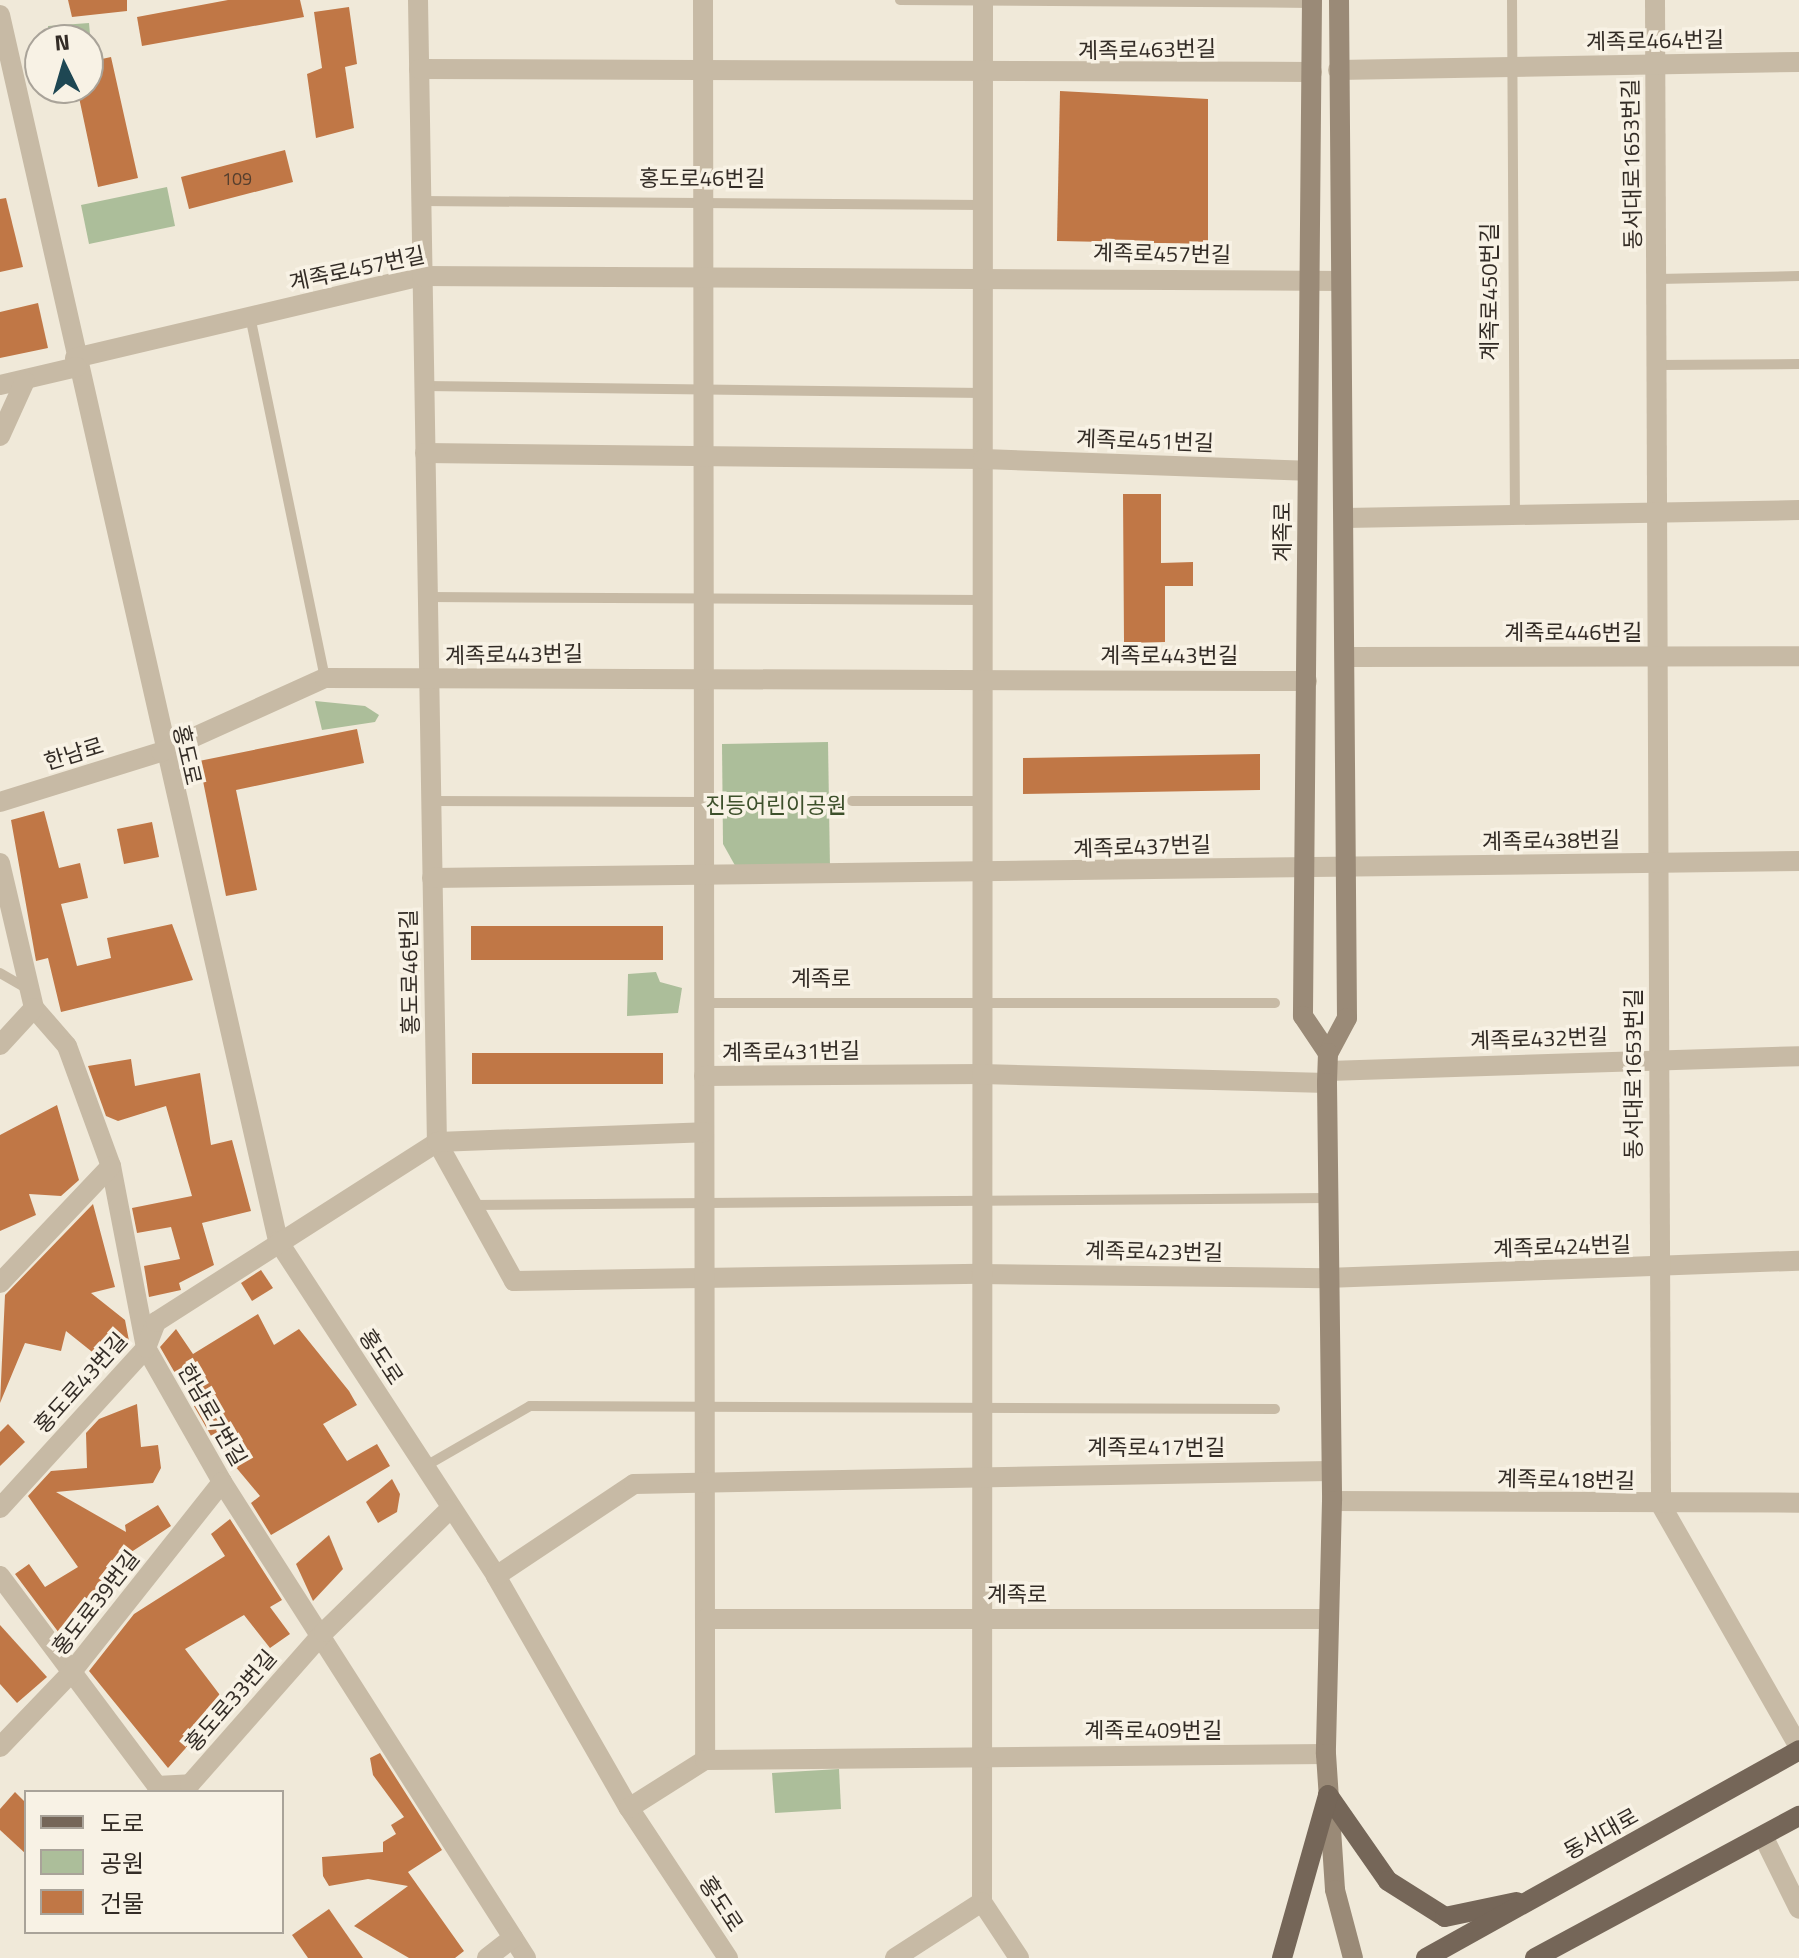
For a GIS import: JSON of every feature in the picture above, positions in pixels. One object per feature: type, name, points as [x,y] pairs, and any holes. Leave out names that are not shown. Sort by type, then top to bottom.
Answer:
[{"type":"main road","points":[[1339,0],[1347,657],[1347,1018],[1328,1069],[1325,1198],[1332,1501],[1326,1754],[1335,1890],[1353,1958]]},
{"type":"main road","name":"계족로","points":[[1312,1],[1303,1016],[1328,1069]]},
{"type":"main road","name":"동서대로","points":[[1426,1958],[1799,1748]]},
{"type":"main road","points":[[1328,1795],[1388,1881],[1445,1917],[1537,1898]]},
{"type":"main road","points":[[1282,1958],[1328,1795]]},
{"type":"main road","points":[[1535,1958],[1799,1816]]},
{"type":"street","name":"홍도로46번길","points":[[418,0],[437,1142]]},
{"type":"street","points":[[703,0],[704,878]]},
{"type":"street","points":[[983,0],[982,1902],[1019,1958]]},
{"type":"street","name":"동서대로1653번길","points":[[1655,0],[1661,1505],[1799,1748]]},
{"type":"street","name":"홍도로","points":[[0,15],[161,752],[278,1241],[449,1510],[496,1576],[629,1808],[728,1958]]},
{"type":"street","name":"계족로464번길","points":[[1338,70],[1799,62]]},
{"type":"street","name":"계족로463번길","points":[[419,69],[983,76],[1312,72]]},
{"type":"street","name":"계족로457번길","points":[[0,385],[25,381],[76,363],[250,316],[422,276],[703,273],[1341,281]]},
{"type":"street","points":[[0,436],[25,381]]},
{"type":"street","name":"계족로451번길","points":[[425,453],[703,460],[983,459],[1306,471]]},
{"type":"street","points":[[1345,518],[1799,510]]},
{"type":"street","name":"계족로446번길","points":[[1347,657],[1799,656]]},
{"type":"street","name":"계족로443번길","points":[[161,752],[325,678],[429,680],[704,676],[1307,681]]},
{"type":"street","name":"한남로","points":[[0,802],[161,752]]},
{"type":"street","name":"계족로438번길","points":[[1304,865],[1799,861]]},
{"type":"street","name":"한남로7번길","points":[[0,863],[31,999],[67,1046],[111,1166],[146,1348],[222,1482],[324,1632],[526,1958]]},
{"type":"street","name":"계족로437번길","points":[[432,878],[982,877],[1304,865]]},
{"type":"street","name":"계족로431번길","points":[[704,878],[704,1076],[1328,1069]]},
{"type":"street","points":[[0,1045],[31,999]]},
{"type":"street","name":"계족로432번길","points":[[1328,1069],[1799,1056]]},
{"type":"street","points":[[629,1808],[705,1760],[704,1076]]},
{"type":"street","points":[[278,1241],[437,1142],[704,1132]]},
{"type":"street","name":"계족로423번길","points":[[437,1142],[514,1281],[981,1274],[1326,1278]]},
{"type":"street","points":[[0,1283],[111,1166]]},
{"type":"street","name":"홍도로43번길","points":[[0,1508],[146,1348],[156,1322],[278,1241]]},
{"type":"street","name":"계족로424번길","points":[[1326,1278],[1799,1261]]},
{"type":"street","name":"계족로417번길","points":[[496,1576],[634,1484],[981,1474],[1331,1471]]},
{"type":"street","name":"홍도로39번길","points":[[0,1747],[70,1674],[222,1482]]},
{"type":"street","name":"계족로418번길","points":[[1332,1501],[1661,1505],[1799,1503]]},
{"type":"street","name":"홍도로33번길","points":[[0,1576],[70,1674],[157,1786],[190,1784],[324,1632],[449,1510]]},
{"type":"street","name":"계족로","points":[[705,1619],[1329,1619]]},
{"type":"street","name":"계족로409번길","points":[[705,1760],[1326,1754]]},
{"type":"street","points":[[1763,1836],[1799,1909]]},
{"type":"street","points":[[895,1958],[982,1902]]},
{"type":"street","points":[[487,1958],[513,1938]]},
{"type":"lane","name":"계족로","points":[[900,0],[1312,1]]},
{"type":"lane","points":[[1512,0],[1512,68]]},
{"type":"lane","name":"계족로450번길","points":[[1512,68],[1515,515]]},
{"type":"lane","name":"홍도로46번길","points":[[421,201],[983,205]]},
{"type":"lane","name":"동서대로1653번길","points":[[1658,279],[1799,276]]},
{"type":"lane","points":[[250,316],[325,678]]},
{"type":"lane","points":[[1658,365],[1799,364]]},
{"type":"lane","points":[[424,386],[983,393]]},
{"type":"lane","points":[[428,597],[982,600]]},
{"type":"lane","points":[[431,801],[704,802]]},
{"type":"lane","points":[[852,801],[982,801]]},
{"type":"lane","points":[[0,973],[31,999]]},
{"type":"lane","name":"계족로","points":[[704,1003],[1275,1003]]},
{"type":"lane","points":[[471,1205],[1325,1198]]},
{"type":"lane","points":[[424,1467],[530,1406],[1275,1409]]},
{"type":"green space","points":[[167,187],[175,226],[89,244],[81,205]]},
{"type":"green space","points":[[315,701],[365,706],[379,715],[375,722],[322,730]]},
{"type":"green space","name":"진등어린이공원","points":[[828,742],[830,868],[737,869],[723,844],[722,744]]},
{"type":"green space","points":[[656,972],[660,982],[682,988],[678,1013],[627,1016],[628,974]]},
{"type":"green space","points":[[839,1769],[841,1809],[775,1813],[772,1773]]},
{"type":"building","points":[[68,0],[127,0],[127,11],[72,17]]},
{"type":"building","points":[[228,0],[300,0],[304,17],[142,46],[137,17]]},
{"type":"building","points":[[349,7],[357,64],[345,67],[354,128],[316,138],[307,74],[322,68],[314,12]]},
{"type":"building","points":[[111,57],[138,178],[98,187],[80,104],[104,104],[104,59]]},
{"type":"building","points":[[1060,91],[1208,99],[1208,244],[1057,241]]},
{"type":"building","points":[[285,150],[293,182],[189,209],[181,177]]},
{"type":"building","points":[[6,198],[23,267],[0,272],[0,199]]},
{"type":"building","points":[[38,303],[48,348],[0,358],[0,312]]},
{"type":"building","points":[[1123,494],[1161,494],[1161,563],[1193,562],[1193,586],[1165,586],[1165,642],[1124,643]]},
{"type":"building","points":[[357,729],[364,763],[236,790],[257,890],[226,896],[199,761]]},
{"type":"building","points":[[1260,754],[1260,790],[1023,794],[1023,758]]},
{"type":"building","points":[[44,811],[59,868],[80,863],[88,898],[61,904],[77,966],[111,958],[107,938],[172,924],[193,980],[61,1012],[48,958],[36,961],[11,820]]},
{"type":"building","points":[[152,822],[159,857],[124,864],[117,829]]},
{"type":"building","points":[[471,926],[663,926],[663,960],[471,960]]},
{"type":"building","points":[[472,1053],[663,1053],[663,1084],[472,1084]]},
{"type":"building","points":[[131,1059],[135,1086],[200,1073],[211,1145],[232,1140],[251,1211],[202,1223],[214,1265],[179,1283],[181,1290],[149,1297],[144,1266],[180,1259],[171,1227],[137,1233],[132,1208],[192,1196],[166,1106],[118,1121],[106,1116],[88,1066]]},
{"type":"building","points":[[57,1105],[79,1180],[61,1196],[29,1194],[36,1215],[0,1231],[0,1135]]},
{"type":"building","points":[[93,1204],[115,1287],[91,1293],[125,1320],[130,1346],[111,1367],[66,1331],[61,1351],[25,1343],[0,1403],[5,1295]]},
{"type":"building","points":[[261,1270],[273,1288],[252,1301],[241,1283]]},
{"type":"building","points":[[258,1314],[274,1345],[299,1329],[349,1391],[357,1405],[323,1424],[347,1461],[377,1444],[390,1466],[271,1535],[251,1503],[260,1496],[214,1441],[160,1347],[176,1329],[193,1354]]},
{"type":"building","points":[[137,1404],[141,1447],[158,1445],[161,1468],[153,1483],[56,1492],[126,1532],[125,1525],[158,1505],[171,1526],[119,1560],[128,1574],[80,1610],[88,1617],[65,1641],[15,1574],[29,1564],[45,1587],[78,1567],[28,1496],[51,1471],[87,1468],[86,1433],[99,1419]]},
{"type":"building","points":[[8,1424],[25,1442],[0,1466],[0,1432]]},
{"type":"building","points":[[392,1479],[400,1494],[397,1512],[378,1523],[366,1502]]},
{"type":"building","points":[[230,1519],[282,1600],[270,1607],[290,1634],[270,1648],[244,1615],[185,1649],[226,1703],[168,1768],[89,1671],[134,1614],[225,1556],[211,1534]]},
{"type":"building","points":[[329,1535],[343,1569],[313,1601],[296,1564]]},
{"type":"building","points":[[0,1625],[47,1677],[17,1703],[0,1684]]},
{"type":"building","points":[[380,1753],[442,1850],[408,1872],[464,1951],[455,1958],[409,1958],[354,1926],[408,1886],[368,1879],[329,1886],[323,1876],[322,1857],[383,1852],[383,1842],[396,1834],[391,1825],[404,1817],[373,1775],[370,1758]]},
{"type":"building","points":[[15,1792],[24,1801],[24,1852],[0,1830],[0,1809]]},
{"type":"building","points":[[329,1909],[363,1958],[308,1958],[292,1935]]}]
